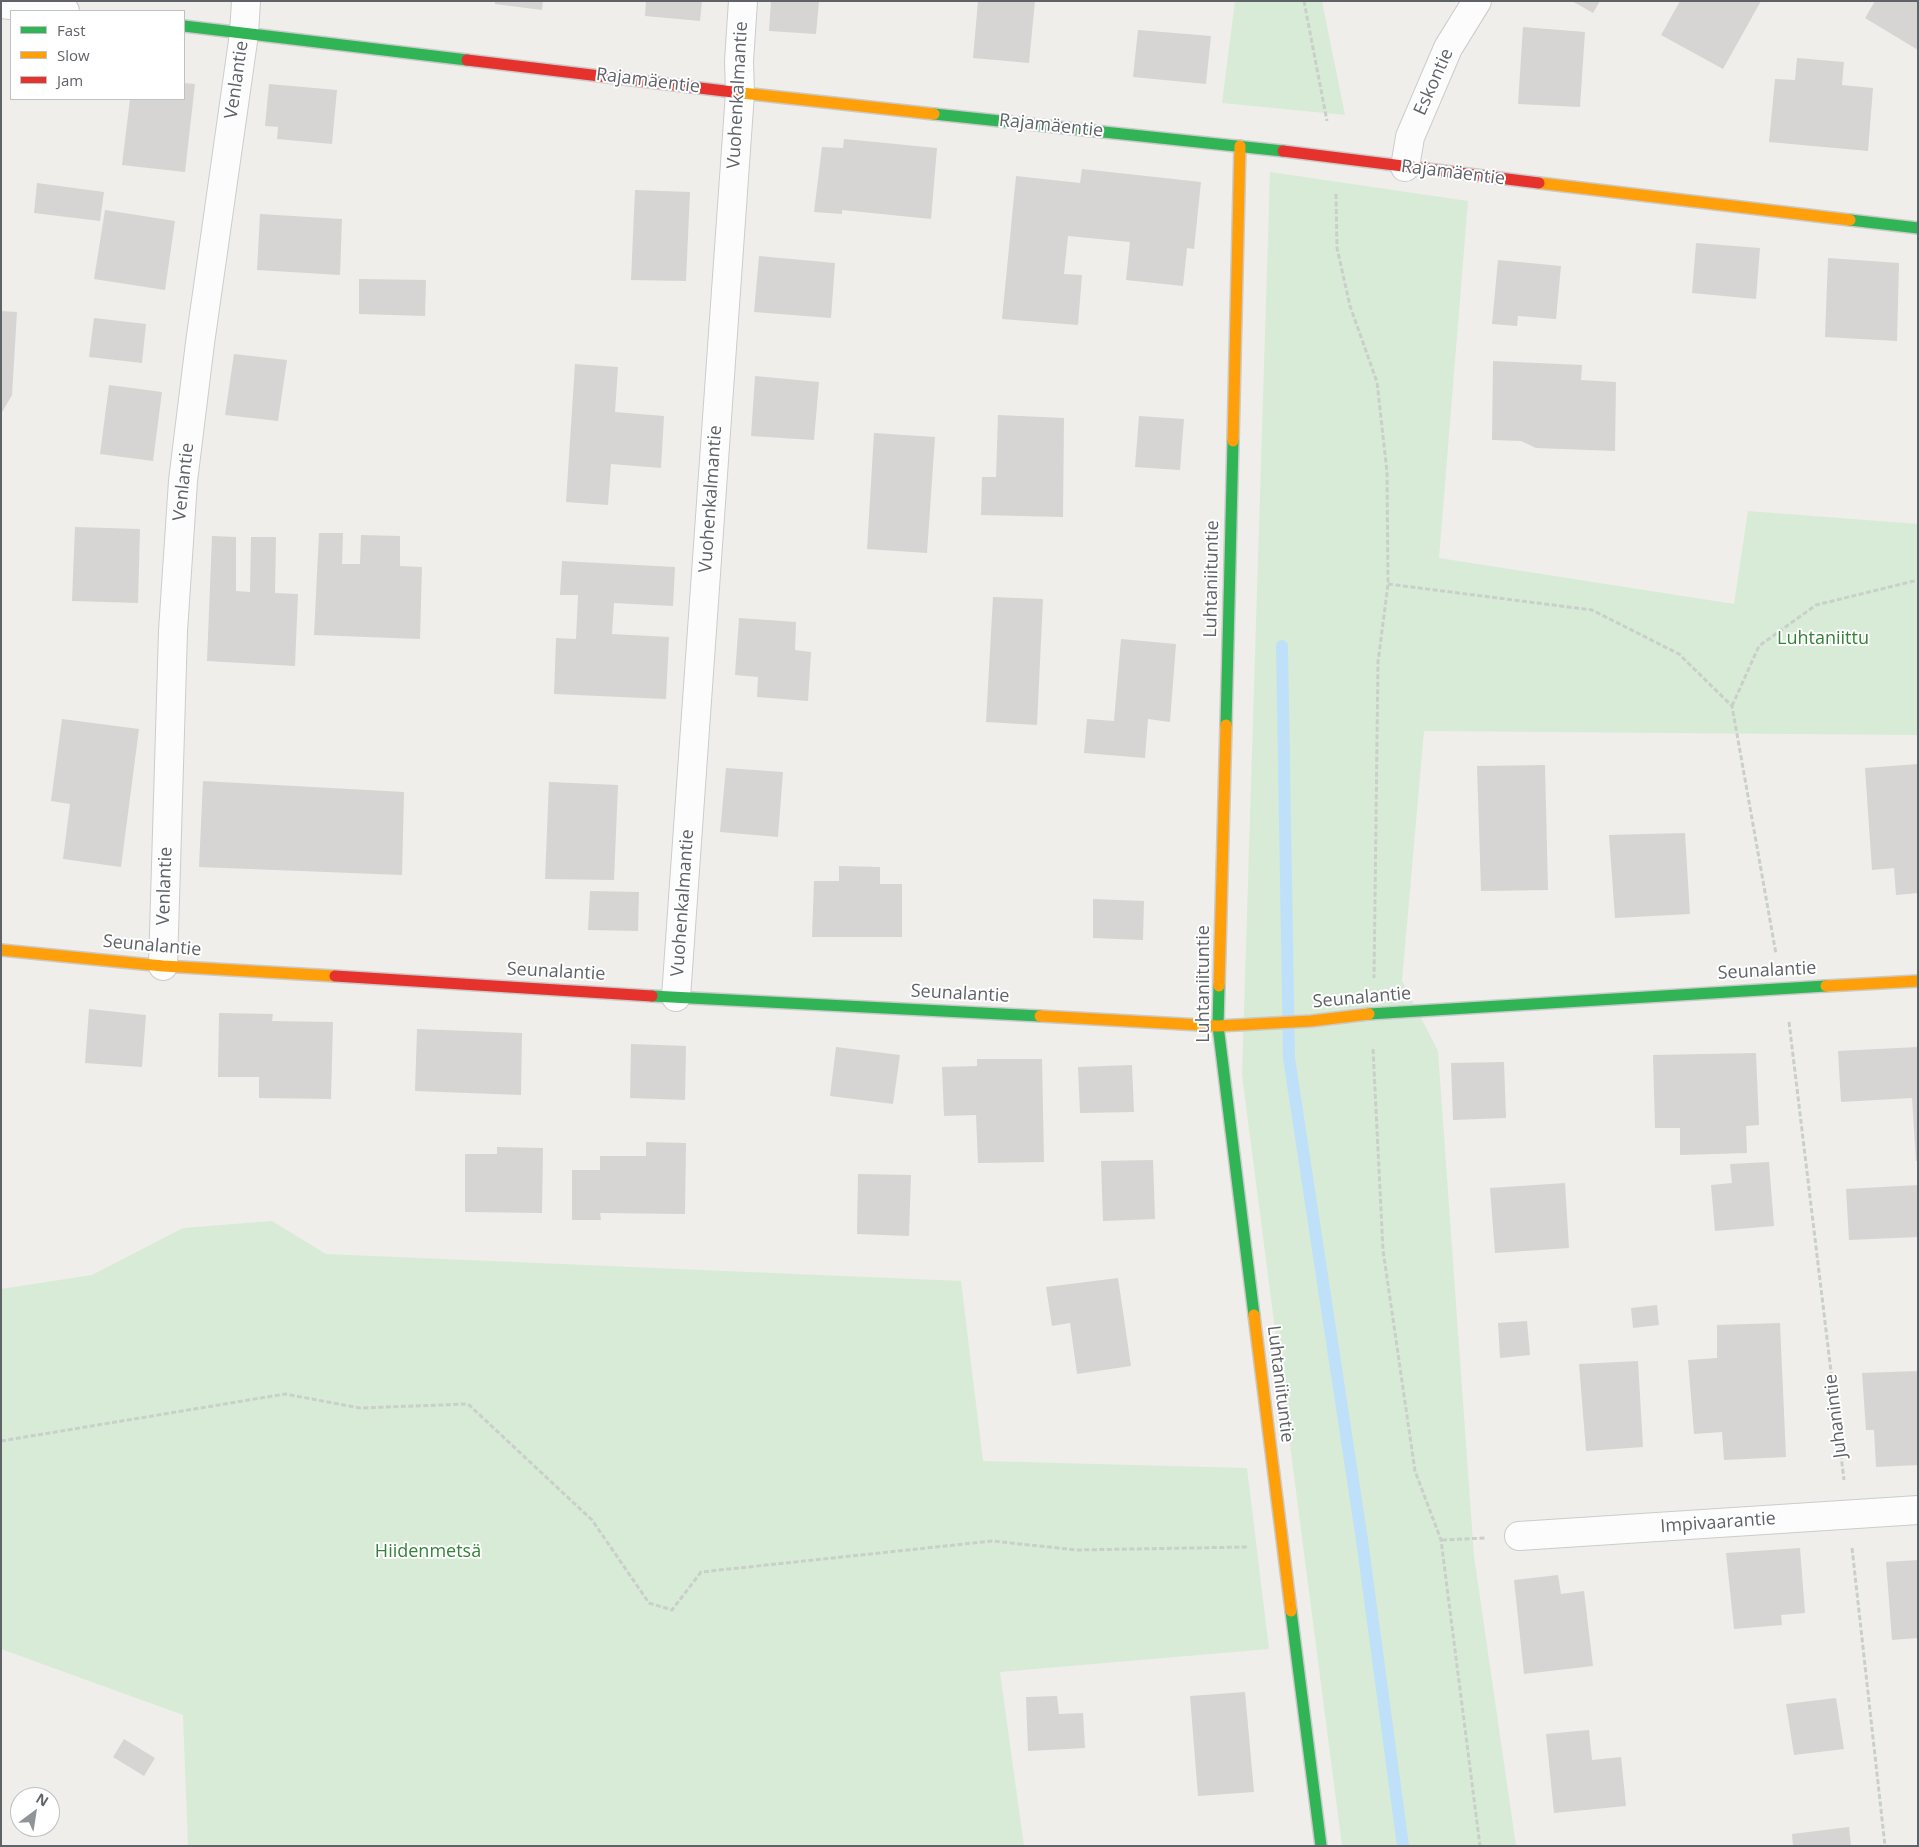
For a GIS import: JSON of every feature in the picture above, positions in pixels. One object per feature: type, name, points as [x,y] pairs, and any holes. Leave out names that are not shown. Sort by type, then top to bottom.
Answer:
[{"type":"street","name":"Venlantie","points":[[163,966],[172,631],[183,481],[200,343],[244,34],[246,1]]},
{"type":"street","name":"Vuohenkalmantie","points":[[676,997],[740,93],[739,61],[743,1]]},
{"type":"street","name":"Eskontie","points":[[1405,167],[1410,137],[1440,66],[1448,48],[1476,1]]},
{"type":"street","points":[[1,4],[56,10]]},
{"type":"street","name":"Rajamäentie","points":[[185,26],[740,93],[1240,146],[1918,228]]},
{"type":"street","name":"Luhtaniituntie","points":[[1240,146],[1218,1026],[1321,1846]]},
{"type":"street","name":"Seunalantie","points":[[1,950],[163,966],[676,997],[1218,1026],[1267,1024],[1373,1013],[1918,981]]},
{"type":"street","name":"Impivaarantie","points":[[1518,1536],[1918,1510]]},
{"type":"path","points":[[1304,1],[1335,158]]},
{"type":"path","points":[[1388,584],[1592,610],[1678,654],[1732,706],[1759,646],[1816,606],[1918,580]]},
{"type":"path","name":"Juhanintie","points":[[1732,706],[1790,1031],[1848,1514],[1885,1846]]},
{"type":"path","points":[[1,1441],[285,1394],[360,1408],[468,1404],[592,1520],[649,1603],[672,1610],[701,1572],[992,1541],[1077,1550],[1108,1551],[1282,1546]]},
{"type":"path","points":[[1442,1540],[1518,1536]]},
{"type":"green space","points":[[1235,1],[1322,1],[1345,115],[1222,103]]},
{"type":"green space","name":"Luhtaniittu","points":[[1270,172],[1468,201],[1439,558],[1734,604],[1748,511],[1918,524],[1918,735],[1424,731],[1402,981],[1438,1051],[1474,1556],[1516,1846],[1342,1846],[1242,1075]]},
{"type":"green space","name":"Hiidenmetsä","points":[[272,1221],[326,1254],[961,1281],[983,1461],[1247,1468],[1269,1649],[1000,1672],[1024,1846],[188,1846],[183,1715],[1,1649],[1,1289],[92,1275],[183,1228]]},
{"type":"building","points":[[495,1],[543,1],[542,10],[495,4]]},
{"type":"building","points":[[646,1],[702,1],[700,21],[645,16]]},
{"type":"building","points":[[771,1],[819,1],[816,34],[769,31]]},
{"type":"building","points":[[978,1],[1035,1],[1029,63],[973,58]]},
{"type":"building","points":[[1572,1],[1600,1],[1593,13]]},
{"type":"building","points":[[1680,1],[1761,1],[1723,69],[1661,35]]},
{"type":"building","points":[[1875,1],[1918,1],[1918,50],[1865,18]]},
{"type":"building","points":[[1523,27],[1585,32],[1580,107],[1518,104]]},
{"type":"building","points":[[1138,30],[1211,36],[1206,84],[1133,77]]},
{"type":"building","points":[[1797,58],[1844,62],[1842,85],[1873,88],[1868,151],[1769,142],[1775,79],[1795,80]]},
{"type":"building","points":[[185,83],[195,84],[185,172],[122,165],[130,100],[185,100]]},
{"type":"building","points":[[269,84],[337,90],[332,144],[277,139],[278,127],[265,126]]},
{"type":"building","points":[[844,139],[937,148],[931,219],[842,210],[842,214],[814,212],[822,147],[843,148]]},
{"type":"building","points":[[1082,169],[1201,182],[1194,249],[1187,248],[1183,286],[1126,280],[1130,242],[1068,236],[1064,274],[1082,275],[1078,325],[1002,319],[1016,176],[1080,183]]},
{"type":"building","points":[[37,183],[104,192],[100,221],[34,213]]},
{"type":"building","points":[[635,190],[690,192],[686,281],[631,280]]},
{"type":"building","points":[[105,210],[175,221],[165,290],[94,279]]},
{"type":"building","points":[[260,214],[342,219],[340,275],[257,270]]},
{"type":"building","points":[[1696,243],[1760,248],[1756,299],[1692,293]]},
{"type":"building","points":[[759,256],[835,263],[831,318],[754,312]]},
{"type":"building","points":[[1828,258],[1899,263],[1897,341],[1825,337]]},
{"type":"building","points":[[1498,260],[1561,266],[1556,319],[1518,316],[1517,326],[1492,324]]},
{"type":"building","points":[[359,279],[426,280],[425,316],[359,314]]},
{"type":"building","points":[[1,311],[17,312],[12,395],[1,414]]},
{"type":"building","points":[[94,318],[146,324],[142,363],[89,357]]},
{"type":"building","points":[[234,354],[287,360],[278,421],[225,415]]},
{"type":"building","points":[[1493,361],[1582,365],[1581,380],[1616,382],[1615,451],[1536,448],[1521,441],[1492,440]]},
{"type":"building","points":[[575,364],[618,367],[615,412],[664,416],[661,468],[611,464],[608,505],[566,502]]},
{"type":"building","points":[[755,376],[819,382],[814,440],[751,436]]},
{"type":"building","points":[[109,385],[162,392],[153,461],[100,454]]},
{"type":"building","points":[[998,415],[1064,418],[1063,517],[981,515],[982,477],[996,477]]},
{"type":"building","points":[[1139,416],[1184,419],[1180,470],[1135,467]]},
{"type":"building","points":[[874,433],[935,437],[927,553],[867,549]]},
{"type":"building","points":[[75,527],[140,529],[138,603],[72,601]]},
{"type":"building","points":[[319,533],[343,533],[342,564],[360,564],[361,535],[400,536],[400,566],[422,567],[420,639],[314,635]]},
{"type":"building","points":[[212,536],[236,537],[236,591],[250,592],[251,537],[276,537],[275,593],[298,594],[295,666],[207,661]]},
{"type":"building","points":[[562,561],[675,567],[673,606],[614,603],[612,634],[669,637],[666,699],[554,694],[556,638],[576,639],[578,595],[560,595]]},
{"type":"building","points":[[993,597],[1043,599],[1037,725],[986,722]]},
{"type":"building","points":[[739,618],[796,622],[795,650],[811,652],[808,701],[757,697],[758,677],[735,675]]},
{"type":"building","points":[[1121,639],[1176,644],[1170,722],[1148,719],[1145,758],[1084,753],[1087,719],[1114,721]]},
{"type":"building","points":[[62,719],[139,729],[121,867],[63,859],[70,804],[51,801]]},
{"type":"building","points":[[1918,764],[1918,893],[1896,895],[1894,868],[1872,870],[1865,768]]},
{"type":"building","points":[[1545,765],[1548,890],[1481,891],[1477,766]]},
{"type":"building","points":[[726,768],[783,772],[778,837],[720,832]]},
{"type":"building","points":[[203,781],[404,792],[402,875],[199,867]]},
{"type":"building","points":[[549,782],[618,785],[614,880],[545,879]]},
{"type":"building","points":[[1685,833],[1690,914],[1615,918],[1609,835]]},
{"type":"building","points":[[839,866],[880,867],[880,884],[902,884],[902,937],[812,937],[814,881],[839,881]]},
{"type":"building","points":[[590,891],[639,892],[638,931],[588,930]]},
{"type":"building","points":[[1093,899],[1144,901],[1143,940],[1093,938]]},
{"type":"building","points":[[89,1009],[146,1015],[142,1067],[85,1063]]},
{"type":"building","points":[[219,1013],[273,1014],[272,1021],[333,1022],[331,1099],[259,1098],[259,1077],[218,1077]]},
{"type":"building","points":[[417,1029],[522,1033],[521,1095],[415,1091]]},
{"type":"building","points":[[631,1044],[686,1046],[685,1100],[630,1098]]},
{"type":"building","points":[[836,1047],[900,1055],[893,1104],[830,1096]]},
{"type":"building","points":[[1918,1047],[1918,1161],[1916,1161],[1912,1098],[1841,1102],[1838,1051]]},
{"type":"building","points":[[1756,1053],[1759,1125],[1746,1126],[1747,1153],[1680,1155],[1680,1128],[1655,1128],[1653,1055]]},
{"type":"building","points":[[977,1059],[1042,1059],[1044,1162],[978,1163],[976,1115],[944,1116],[942,1067],[977,1066]]},
{"type":"building","points":[[1504,1062],[1506,1118],[1453,1120],[1451,1063]]},
{"type":"building","points":[[1132,1065],[1134,1112],[1080,1113],[1078,1067]]},
{"type":"building","points":[[646,1142],[686,1143],[685,1214],[600,1213],[601,1220],[572,1220],[572,1170],[600,1170],[600,1156],[646,1156]]},
{"type":"building","points":[[497,1147],[543,1148],[542,1213],[465,1212],[465,1154],[497,1154]]},
{"type":"building","points":[[1153,1160],[1155,1219],[1103,1221],[1101,1161]]},
{"type":"building","points":[[1769,1162],[1774,1226],[1715,1231],[1711,1185],[1732,1183],[1730,1164]]},
{"type":"building","points":[[858,1174],[911,1175],[909,1236],[857,1234]]},
{"type":"building","points":[[1565,1183],[1569,1248],[1495,1253],[1490,1188]]},
{"type":"building","points":[[1918,1185],[1918,1237],[1849,1240],[1846,1189]]},
{"type":"building","points":[[1118,1278],[1131,1366],[1077,1374],[1070,1323],[1052,1326],[1046,1287]]},
{"type":"building","points":[[1657,1305],[1659,1325],[1633,1328],[1631,1308]]},
{"type":"building","points":[[1527,1321],[1530,1355],[1500,1358],[1498,1323]]},
{"type":"building","points":[[1780,1323],[1786,1457],[1724,1460],[1722,1432],[1694,1434],[1688,1360],[1717,1358],[1717,1325]]},
{"type":"building","points":[[1638,1361],[1643,1447],[1586,1451],[1579,1364]]},
{"type":"building","points":[[1918,1371],[1918,1465],[1876,1467],[1874,1430],[1866,1430],[1862,1373]]},
{"type":"building","points":[[1800,1548],[1805,1613],[1781,1615],[1782,1625],[1734,1629],[1726,1553]]},
{"type":"building","points":[[1918,1560],[1918,1638],[1892,1640],[1886,1562]]},
{"type":"building","points":[[1558,1575],[1561,1594],[1584,1591],[1593,1666],[1524,1674],[1514,1580]]},
{"type":"building","points":[[1245,1692],[1254,1792],[1198,1796],[1190,1696]]},
{"type":"building","points":[[1057,1696],[1059,1714],[1083,1713],[1085,1748],[1028,1751],[1026,1697]]},
{"type":"building","points":[[1836,1698],[1844,1749],[1794,1755],[1786,1704]]},
{"type":"building","points":[[1589,1730],[1592,1760],[1621,1757],[1626,1806],[1554,1813],[1546,1734]]},
{"type":"building","points":[[124,1739],[155,1758],[144,1776],[113,1757]]},
{"type":"building","points":[[1849,1827],[1851,1846],[1793,1846],[1792,1834]]},
{"type":"waterway","points":[[1282,646],[1289,1058],[1362,1540],[1403,1846]]},
{"type":"traffic: fast","points":[[185,26],[467,60]]},
{"type":"traffic: fast","points":[[934,114],[1283,151]]},
{"type":"traffic: fast","points":[[1850,220],[1918,228]]},
{"type":"traffic: fast","points":[[1226,725],[1233,441]]},
{"type":"traffic: fast","points":[[1219,986],[1218,1026],[1254,1315]]},
{"type":"traffic: fast","points":[[1369,1014],[1826,986]]},
{"type":"traffic: fast","points":[[652,996],[1040,1016]]},
{"type":"traffic: fast","points":[[1291,1611],[1321,1846]]},
{"type":"traffic: slow","points":[[733,92],[934,114]]},
{"type":"traffic: slow","points":[[1233,441],[1240,146]]},
{"type":"traffic: slow","points":[[1539,183],[1850,220]]},
{"type":"traffic: slow","points":[[1219,986],[1226,725]]},
{"type":"traffic: slow","points":[[1,950],[163,966],[335,976]]},
{"type":"traffic: slow","points":[[1826,986],[1918,981]]},
{"type":"traffic: slow","points":[[1040,1016],[1218,1026],[1311,1021],[1369,1014]]},
{"type":"traffic: slow","points":[[1254,1315],[1291,1611]]},
{"type":"traffic: jam","points":[[467,60],[733,92]]},
{"type":"traffic: jam","points":[[1283,151],[1539,183]]},
{"type":"traffic: jam","points":[[335,976],[652,996]]}]
